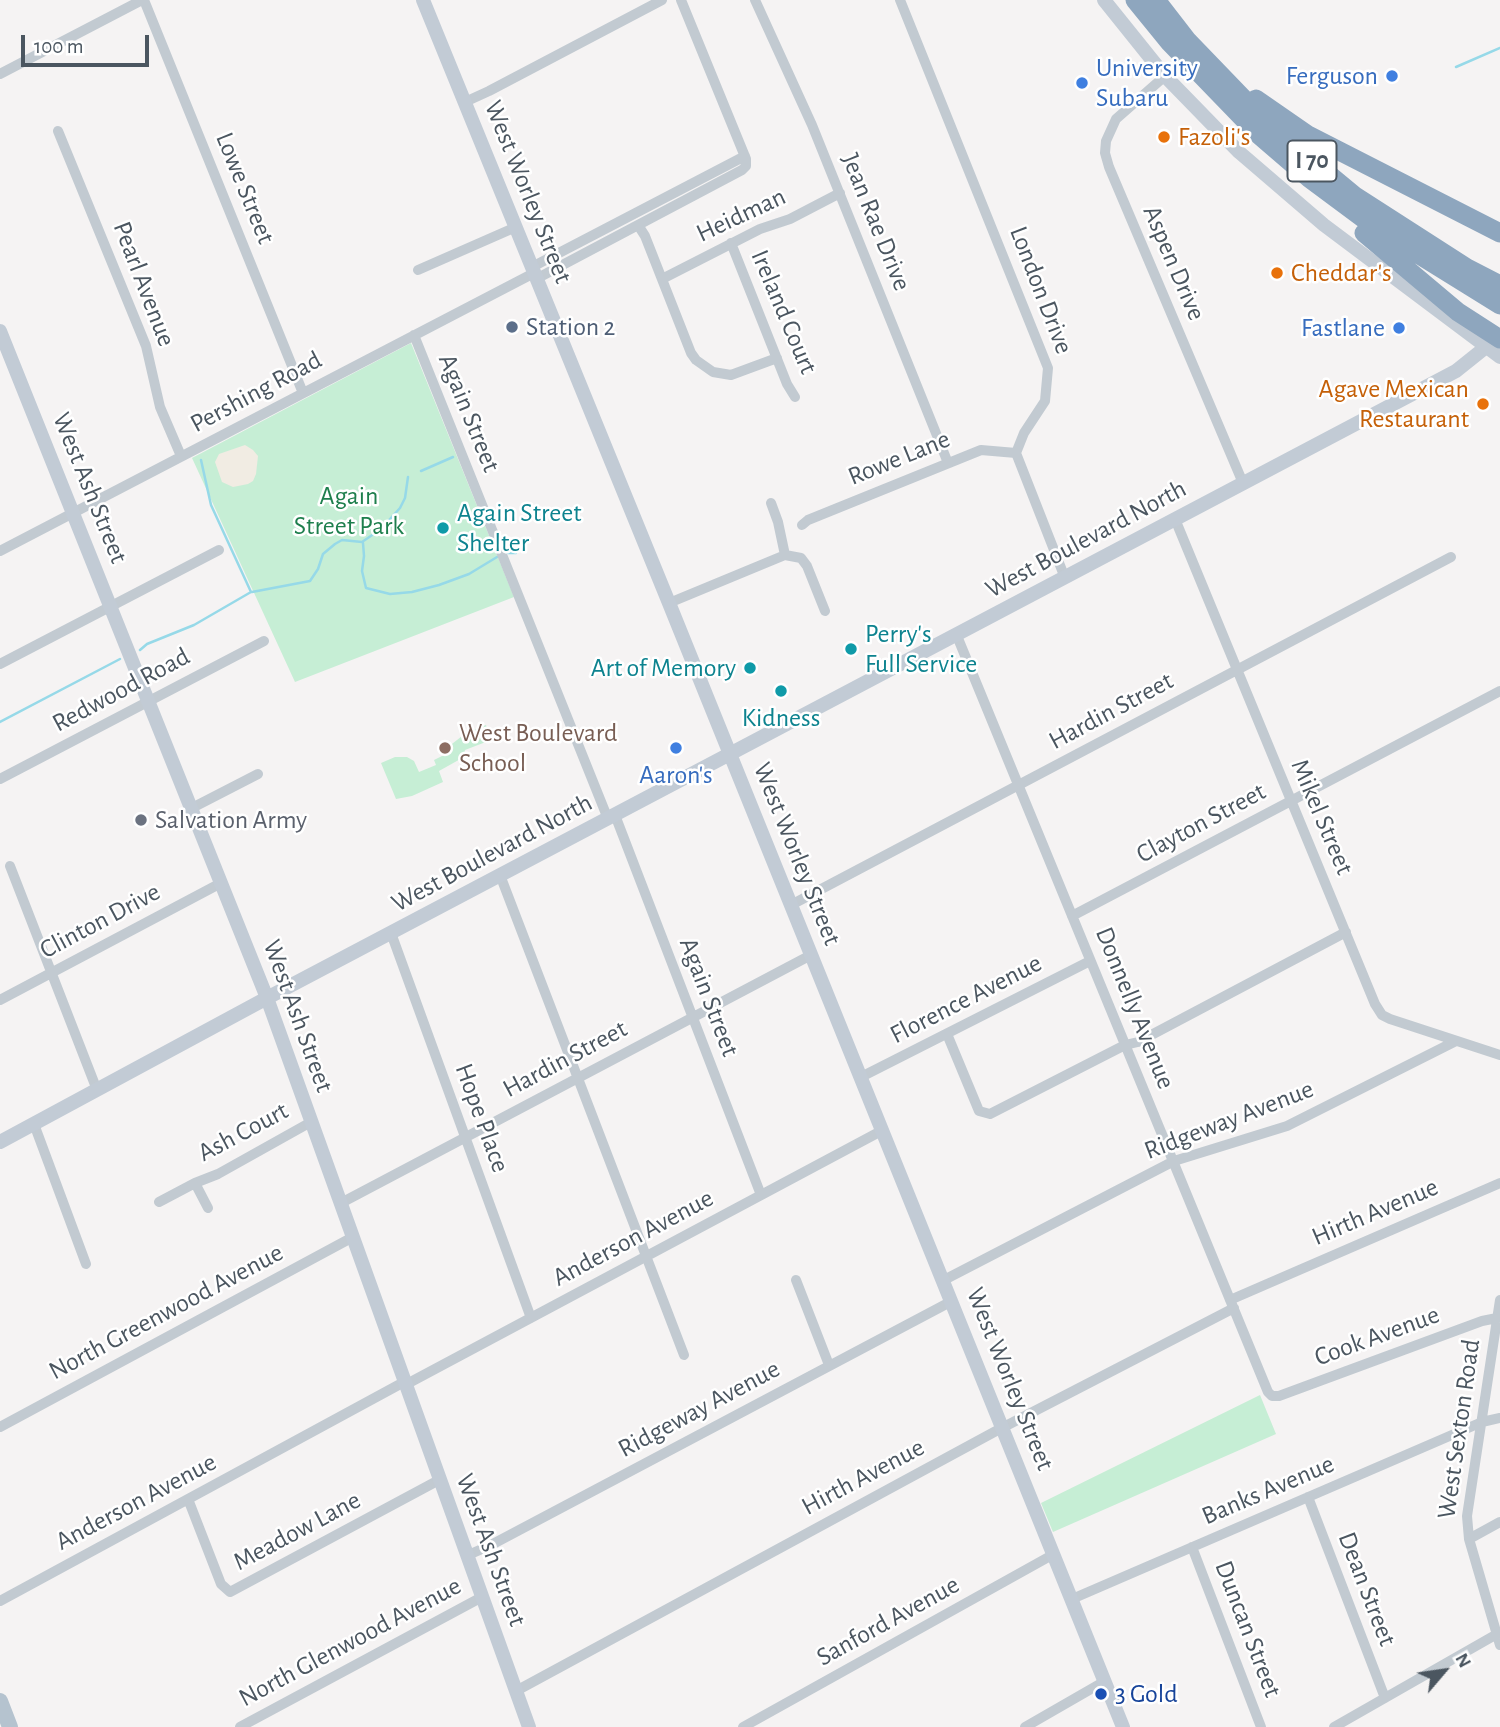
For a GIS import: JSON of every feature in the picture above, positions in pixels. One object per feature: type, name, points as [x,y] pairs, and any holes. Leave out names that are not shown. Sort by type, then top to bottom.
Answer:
[{"type":"highway","name":"I 70","points":[[1135,0],[1170,43],[1259,135],[1309,178],[1379,230],[1500,304]]},
{"type":"highway","name":"I 70","points":[[1156,0],[1187,40],[1269,124],[1355,197],[1467,268],[1500,285]]},
{"type":"highway","points":[[1222,76],[1308,135],[1500,233]]},
{"type":"highway","points":[[1309,178],[1320,196],[1493,343]]},
{"type":"main road","points":[[0,1701],[10,1727]]},
{"type":"street","points":[[0,74],[143,0]]},
{"type":"street","name":"Lowe Street","points":[[143,0],[303,393]]},
{"type":"street","name":"West Worley Street","points":[[423,0],[1124,1727]]},
{"type":"street","points":[[465,102],[489,92],[662,0]]},
{"type":"street","points":[[534,273],[746,161],[681,0]]},
{"type":"street","name":"Jean Rae Drive","points":[[755,0],[812,125],[948,463]]},
{"type":"street","name":"London Drive","points":[[901,0],[1048,368],[1045,401],[1024,433],[1016,453]]},
{"type":"street","points":[[1104,0],[1165,76],[1239,152],[1324,225],[1493,343],[1500,357]]},
{"type":"street","name":"Aspen Drive","points":[[1165,76],[1116,119],[1106,141],[1105,153],[1243,483]]},
{"type":"street","name":"Pearl Avenue","points":[[58,131],[146,346],[160,407],[181,456]]},
{"type":"street","name":"Pershing Road","points":[[0,551],[534,273],[638,225],[743,170],[746,161]]},
{"type":"street","name":"Heidman","points":[[662,279],[731,243],[790,219],[840,193]]},
{"type":"street","points":[[638,225],[691,353],[705,368],[731,375],[777,358]]},
{"type":"street","points":[[418,270],[516,227]]},
{"type":"street","name":"Ireland Court","points":[[731,243],[777,358],[796,397]]},
{"type":"street","name":"West Ash Street","points":[[0,331],[267,999],[529,1727]]},
{"type":"street","name":"Again Street","points":[[414,335],[612,817],[761,1195]]},
{"type":"street","name":"West Boulevard North","points":[[0,1142],[1456,371],[1493,343]]},
{"type":"street","name":"Rowe Lane","points":[[802,525],[808,520],[981,450],[1016,453]]},
{"type":"street","points":[[1016,453],[1065,578]]},
{"type":"street","points":[[771,503],[785,555]]},
{"type":"street","name":"Mikel Street","points":[[1175,519],[1374,1004],[1381,1015],[1500,1055]]},
{"type":"street","points":[[0,664],[219,550]]},
{"type":"street","points":[[669,603],[785,555],[801,558],[807,566],[825,611]]},
{"type":"street","name":"Hardin Street","points":[[791,905],[1451,557]]},
{"type":"street","name":"Donnelly Avenue","points":[[957,636],[1268,1392],[1272,1396]]},
{"type":"street","name":"Redwood Road","points":[[0,779],[264,641]]},
{"type":"street","name":"Clayton Street","points":[[1072,916],[1500,691]]},
{"type":"street","points":[[190,809],[258,774]]},
{"type":"street","points":[[10,866],[97,1090]]},
{"type":"street","points":[[500,875],[684,1355]]},
{"type":"street","name":"Clinton Drive","points":[[0,1000],[221,883]]},
{"type":"street","points":[[947,1034],[979,1111],[990,1114],[1125,1045],[1138,1042],[1346,932]]},
{"type":"street","name":"Hope Place","points":[[391,933],[531,1318]]},
{"type":"street","name":"Hardin Street","points":[[341,1203],[811,955]]},
{"type":"street","name":"Florence Avenue","points":[[862,1077],[1090,961]]},
{"type":"street","name":"Ridgeway Avenue","points":[[944,1280],[1174,1161],[1287,1126],[1456,1041]]},
{"type":"street","name":"Ash Court","points":[[159,1202],[195,1182],[218,1174],[311,1122]]},
{"type":"street","points":[[34,1124],[86,1264]]},
{"type":"street","name":"Anderson Avenue","points":[[0,1601],[883,1130]]},
{"type":"street","name":"Ash Court","points":[[195,1182],[208,1208]]},
{"type":"street","name":"Hirth Avenue","points":[[516,1691],[1232,1304],[1500,1183]]},
{"type":"street","name":"North Greenwood Avenue","points":[[0,1427],[353,1237]]},
{"type":"street","points":[[796,1280],[829,1365]]},
{"type":"street","name":"West Sexton Road","points":[[1498,1640],[1469,1539],[1467,1516],[1500,1300]]},
{"type":"street","name":"Ridgeway Avenue","points":[[466,1556],[952,1301]]},
{"type":"street","name":"Cook Avenue","points":[[1272,1396],[1279,1396],[1482,1321],[1497,1318]]},
{"type":"street","name":"Banks Avenue","points":[[1072,1599],[1482,1422],[1500,1418]]},
{"type":"street","name":"Meadow Lane","points":[[188,1499],[221,1584],[230,1592],[439,1480]]},
{"type":"street","name":"Dean Street","points":[[1308,1497],[1385,1698]]},
{"type":"street","points":[[1469,1539],[1500,1522]]},
{"type":"street","name":"Duncan Street","points":[[1192,1547],[1261,1727]]},
{"type":"street","name":"Sanford Avenue","points":[[743,1727],[1054,1554]]},
{"type":"street","name":"North Glenwood Avenue","points":[[240,1727],[482,1597]]},
{"type":"street","points":[[1334,1727],[1498,1640]]},
{"type":"street","points":[[1025,1727],[1105,1681]]},
{"type":"green space","name":"Again Street Park","points":[[411,343],[514,597],[295,682],[192,458]]},
{"type":"green space","points":[[486,725],[491,740],[465,750],[464,757],[439,771],[443,782],[412,796],[396,799],[381,763],[395,757],[407,757],[414,761],[419,772],[436,765],[434,760],[446,754],[448,747],[466,733]]},
{"type":"green space","points":[[1260,1395],[1276,1434],[1053,1532],[1041,1503]]},
{"type":"sand","points":[[245,445],[258,456],[256,474],[248,484],[233,487],[222,482],[215,462],[219,454]]},
{"type":"waterway","points":[[1456,67],[1500,48]]},
{"type":"waterway","points":[[421,471],[453,457]]},
{"type":"waterway","points":[[140,650],[147,644],[194,625],[251,592],[211,505],[201,460]]},
{"type":"waterway","points":[[252,592],[310,581],[323,554],[335,544],[342,540],[362,542],[381,529],[400,508],[405,498],[408,477]]},
{"type":"waterway","points":[[363,543],[362,571],[366,588],[390,594],[439,585],[469,574],[497,557]]},
{"type":"waterway","points":[[508,553],[516,553]]},
{"type":"waterway","points":[[0,722],[120,659]]},
{"type":"place","name":"Ferguson","points":[[1392,76]]},
{"type":"place","name":"University Subaru","points":[[1082,83]]},
{"type":"place","name":"Fazoli's","points":[[1164,137]]},
{"type":"place","name":"Cheddar's","points":[[1277,273]]},
{"type":"place","name":"Station 2","points":[[512,327]]},
{"type":"place","name":"Fastlane","points":[[1399,328]]},
{"type":"place","name":"Agave Mexican Restaurant","points":[[1483,404]]},
{"type":"place","name":"Again Street Shelter","points":[[443,528]]},
{"type":"place","name":"Perry's Full Service","points":[[851,649]]},
{"type":"place","name":"Art of Memory","points":[[750,668]]},
{"type":"place","name":"Kidness","points":[[781,691]]},
{"type":"place","name":"West Boulevard School","points":[[445,748]]},
{"type":"place","name":"Aaron's","points":[[676,748]]},
{"type":"place","name":"Salvation Army","points":[[141,820]]},
{"type":"place","name":"3 Gold","points":[[1101,1694]]}]
